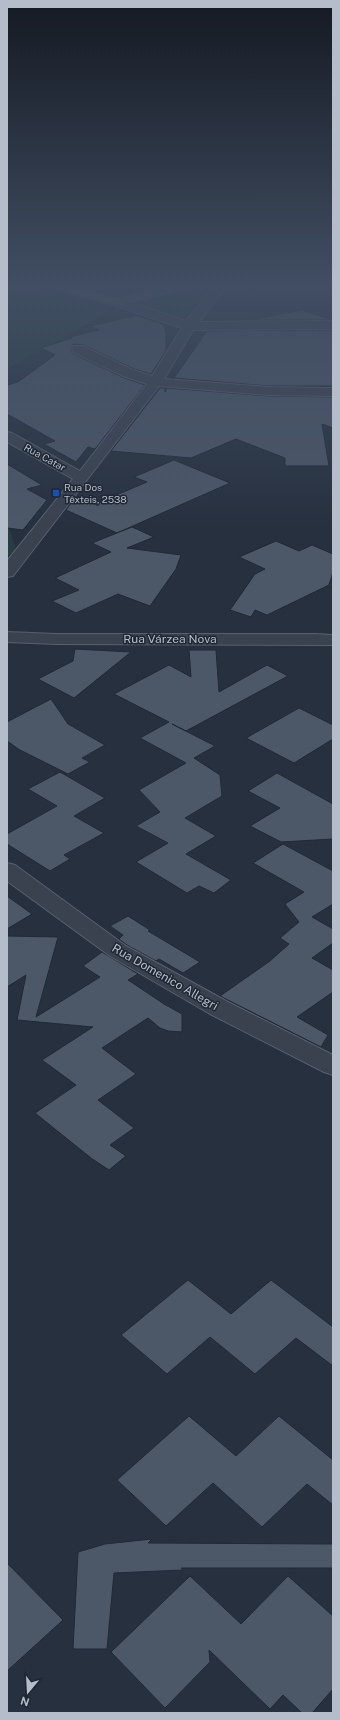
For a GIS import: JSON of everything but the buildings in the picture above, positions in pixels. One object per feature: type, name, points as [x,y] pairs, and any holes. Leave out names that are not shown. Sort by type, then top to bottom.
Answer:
[{"type":"street","points":[[117,367],[128,373],[155,382],[269,391],[333,392]]},
{"type":"street","points":[[7,572],[82,478],[155,382],[164,367]]},
{"type":"street","name":"Rua Catar","points":[[7,436],[82,478]]},
{"type":"street","name":"Rua Várzea Nova","points":[[7,637],[56,639],[333,640]]},
{"type":"street","name":"Rua Domenico Allegri","points":[[7,870],[118,951],[219,1008],[333,1066]]},
{"type":"green space","points":[[7,522],[17,552],[7,556]]},
{"type":"place","name":"Rua Dos Têxteis, 2538","points":[[56,493]]}]
